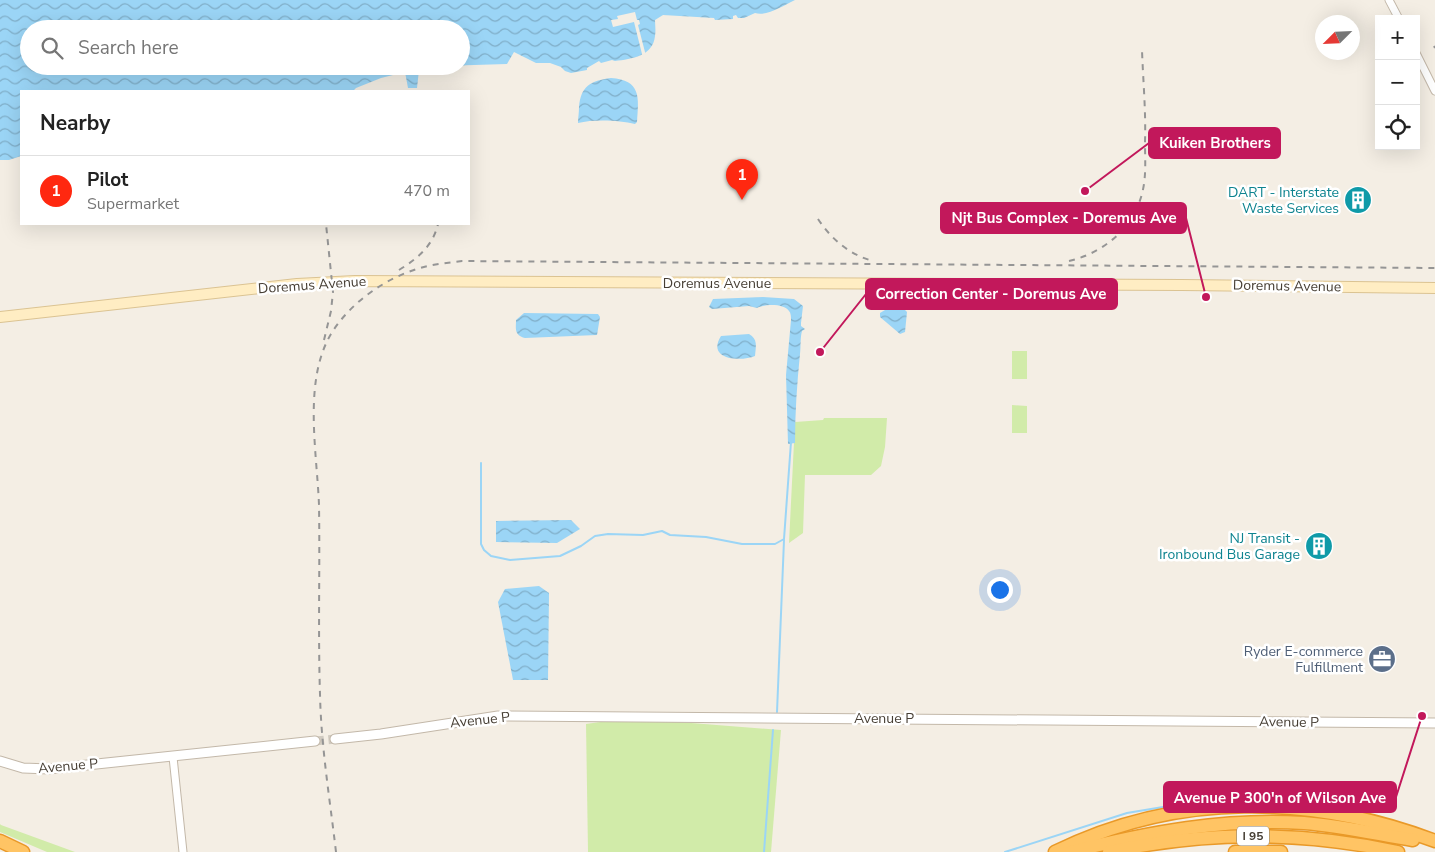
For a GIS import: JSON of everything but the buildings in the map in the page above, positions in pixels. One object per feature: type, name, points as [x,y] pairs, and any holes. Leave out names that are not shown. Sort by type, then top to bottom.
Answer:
[{"type":"highway","points":[[1055,852],[1113,828],[1149,818],[1184,811],[1243,806],[1308,808],[1337,813],[1406,830],[1435,843]]},
{"type":"highway","points":[[1071,852],[1158,832],[1203,825],[1250,822],[1320,825],[1435,843]]},
{"type":"highway","name":"I 95","points":[[1109,852],[1180,840],[1263,836],[1336,841],[1398,852]]},
{"type":"highway","points":[[0,841],[23,852]]},
{"type":"highway","name":"I 95","points":[[1235,852],[1281,852]]},
{"type":"main road","name":"Doremus Avenue","points":[[0,317],[297,284],[355,281],[1435,288]]},
{"type":"street","points":[[1389,0],[1397,15]]},
{"type":"street","points":[[1420,60],[1435,91]]},
{"type":"street","name":"Avenue P","points":[[335,739],[498,716],[1435,723]]},
{"type":"street","name":"Avenue P","points":[[0,761],[23,768],[41,770],[315,741]]},
{"type":"street","points":[[173,757],[183,852]]},
{"type":"green space","points":[[1012,351],[1027,351],[1027,379],[1012,379]]},
{"type":"green space","points":[[1012,405],[1027,406],[1027,433],[1012,433]]},
{"type":"green space","points":[[824,418],[887,418],[885,447],[881,466],[871,475],[805,475],[803,533],[789,543],[795,422],[823,420]]},
{"type":"green space","points":[[628,718],[781,730],[771,852],[588,852],[586,724]]},
{"type":"green space","points":[[0,824],[75,852],[47,852],[0,832]]},
{"type":"water","points":[[0,0],[795,0],[770,12],[755,13],[744,18],[738,18],[736,15],[733,16],[733,19],[715,20],[714,18],[663,15],[655,20],[653,43],[646,52],[628,59],[601,63],[599,61],[587,68],[587,70],[571,73],[550,63],[536,63],[514,52],[507,64],[470,65],[470,20],[20,20],[20,75],[393,75],[381,78],[354,90],[20,90],[20,156],[9,160],[0,160]]},
{"type":"water","points":[[406,75],[418,75],[417,88],[408,88]]},
{"type":"water","points":[[611,78],[628,82],[636,91],[638,98],[637,122],[635,124],[614,121],[578,123],[580,100],[584,89],[592,83]]},
{"type":"water","points":[[763,297],[794,299],[803,306],[801,326],[805,329],[802,331],[801,336],[796,398],[795,443],[788,444],[786,375],[791,320],[790,312],[786,308],[774,305],[757,308],[749,306],[712,309],[709,307],[713,299]]},
{"type":"water","points":[[899,308],[907,312],[905,332],[900,334],[880,317],[880,313],[885,310]]},
{"type":"water","points":[[524,313],[598,314],[600,317],[597,335],[525,338],[517,333],[516,329],[516,320]]},
{"type":"water","points":[[749,334],[755,341],[755,356],[734,359],[721,354],[718,350],[721,336]]},
{"type":"water","points":[[571,520],[580,529],[557,543],[496,542],[496,521]]},
{"type":"water","points":[[539,586],[549,593],[548,680],[513,680],[498,602],[505,589]]},
{"type":"pier","points":[[635,12],[640,24],[638,25],[646,56],[643,58],[634,22],[613,27],[611,20],[618,19],[617,16]]},
{"type":"waterway","points":[[481,463],[481,544],[484,550],[491,556],[510,560],[560,556],[581,546],[595,536],[608,534],[643,535],[662,531],[670,535],[706,537],[742,544],[775,544],[784,539],[791,442]]},
{"type":"waterway","points":[[777,712],[784,540]]},
{"type":"waterway","points":[[764,852],[773,730]]},
{"type":"waterway","points":[[1005,852],[1127,813],[1175,805]]},
{"type":"tunnel","points":[[315,741],[335,739]]},
{"type":"railway","points":[[1069,261],[1083,257],[1108,243],[1128,224],[1141,198],[1145,163],[1142,50]]},
{"type":"railway","points":[[818,219],[842,245],[857,255],[873,261]]},
{"type":"railway","points":[[324,340],[331,311],[333,292],[326,225]]},
{"type":"railway","points":[[399,270],[423,251],[436,232],[438,225]]},
{"type":"railway","points":[[336,852],[321,714],[319,505],[314,395],[322,353],[331,334],[357,303],[392,279],[423,267],[462,261],[1435,268]]},
{"type":"place","name":"Kuiken Brothers","points":[[1085,191]]},
{"type":"place","name":"Pilot","points":[[742,200]]},
{"type":"place","name":"DART - Interstate Waste Services","points":[[1358,200]]},
{"type":"place","name":"Njt Bus Complex - Doremus Ave","points":[[1206,297]]},
{"type":"place","name":"Correction Center - Doremus Ave","points":[[820,352]]},
{"type":"place","name":"NJ Transit - Ironbound Bus Garage","points":[[1319,546]]},
{"type":"place","name":"Ryder E-commerce Fulfillment","points":[[1382,659]]},
{"type":"place","name":"Avenue P 300'n of Wilson Ave","points":[[1422,716]]}]
